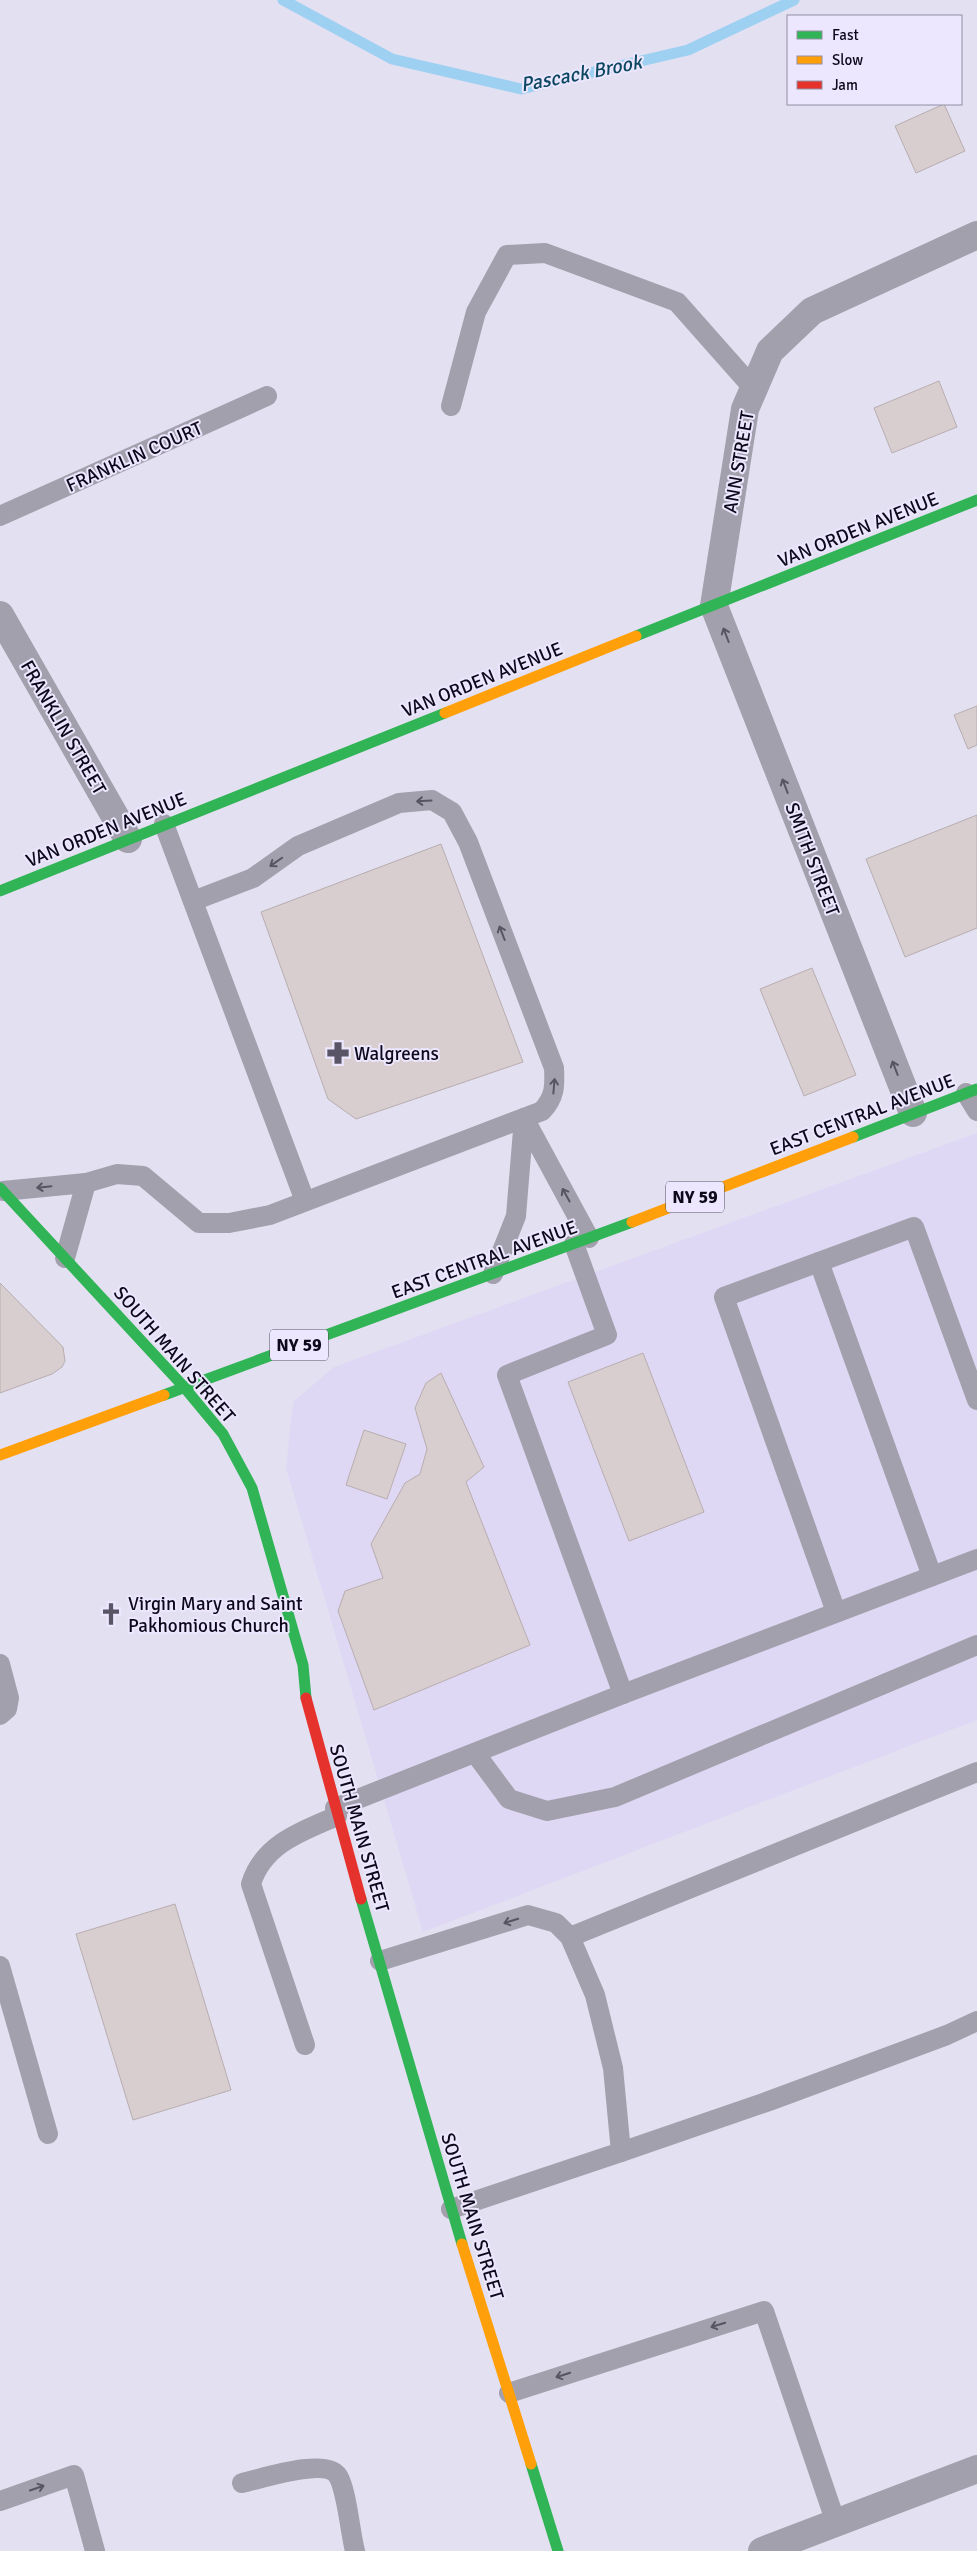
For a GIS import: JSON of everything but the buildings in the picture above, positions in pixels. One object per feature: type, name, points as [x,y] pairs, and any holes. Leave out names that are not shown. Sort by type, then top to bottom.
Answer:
[{"type":"main road","name":"VAN ORDEN AVENUE","points":[[0,891],[977,500]]},
{"type":"main road","name":"EAST CENTRAL AVENUE","points":[[0,1455],[582,1241],[971,1091]]},
{"type":"main road","name":"SOUTH MAIN STREET","points":[[2,1190],[184,1387],[223,1434],[252,1488],[303,1665],[307,1708],[336,1812],[451,2209],[558,2551]]},
{"type":"street","name":"ANN STREET","points":[[714,606],[745,410],[770,351],[812,311],[977,235]]},
{"type":"street","name":"SMITH STREET","points":[[714,606],[913,1113]]},
{"type":"street","name":"FRANKLIN STREET","points":[[0,614],[128,839]]},
{"type":"street","points":[[762,2551],[977,2469]]},
{"type":"lane","points":[[451,406],[476,312],[506,255],[544,253],[677,302],[754,389]]},
{"type":"lane","name":"FRANKLIN COURT","points":[[0,516],[267,396]]},
{"type":"lane","points":[[2,1190],[86,1183],[117,1174],[143,1176],[199,1222],[229,1223],[270,1215],[542,1111],[552,1101],[555,1085],[554,1068],[468,842],[452,812],[432,800],[399,803],[298,846],[253,878],[192,900]]},
{"type":"lane","points":[[164,824],[305,1201]]},
{"type":"lane","points":[[971,1091],[977,1111]]},
{"type":"lane","points":[[524,1118],[582,1241],[607,1335],[507,1375],[623,1694]]},
{"type":"lane","points":[[493,1274],[516,1216],[524,1118]]},
{"type":"lane","points":[[65,1258],[86,1183]]},
{"type":"lane","points":[[836,1612],[724,1297],[914,1227],[977,1400]]},
{"type":"lane","points":[[819,1262],[932,1576]]},
{"type":"lane","points":[[305,2045],[251,1884],[256,1870],[270,1851],[336,1812],[475,1753],[977,1558]]},
{"type":"lane","points":[[475,1753],[509,1799],[547,1811],[605,1799],[977,1645]]},
{"type":"lane","points":[[0,1664],[9,1698],[7,1709],[0,1715]]},
{"type":"lane","points":[[570,1937],[977,1772]]},
{"type":"lane","points":[[380,1961],[528,1915],[556,1923],[570,1937],[595,1995],[613,2068],[621,2152]]},
{"type":"lane","points":[[0,1966],[48,2134]]},
{"type":"lane","points":[[451,2209],[770,2101],[947,2035],[977,2021]]},
{"type":"lane","points":[[509,2393],[764,2311],[836,2523]]},
{"type":"lane","points":[[242,2483],[317,2467],[330,2469],[337,2475],[341,2486],[355,2551]]},
{"type":"lane","points":[[0,2501],[74,2474],[95,2551]]},
{"type":"shaded area","points":[[977,1133],[977,1720],[423,1932],[286,1468],[293,1402],[334,1367]]},
{"type":"waterway","name":"Pascack Brook","points":[[283,0],[392,59],[521,89],[688,50],[794,0]]},
{"type":"traffic: fast","points":[[636,636],[977,500]]},
{"type":"traffic: fast","points":[[0,891],[445,713]]},
{"type":"traffic: fast","points":[[853,1137],[977,1089]]},
{"type":"traffic: fast","points":[[0,1188],[184,1387],[223,1434],[252,1488],[303,1665],[306,1698]]},
{"type":"traffic: fast","points":[[164,1395],[632,1222]]},
{"type":"traffic: fast","points":[[361,1899],[462,2244]]},
{"type":"traffic: fast","points":[[531,2464],[558,2551]]},
{"type":"traffic: slow","points":[[445,713],[636,636]]},
{"type":"traffic: slow","points":[[632,1222],[853,1137]]},
{"type":"traffic: slow","points":[[0,1455],[164,1395]]},
{"type":"traffic: slow","points":[[462,2244],[531,2464]]},
{"type":"traffic: jam","points":[[306,1698],[361,1899]]},
{"type":"place","name":"Walgreens","points":[[338,1053]]},
{"type":"place","name":"Virgin Mary and Saint Pakhomious Church","points":[[111,1614]]}]
